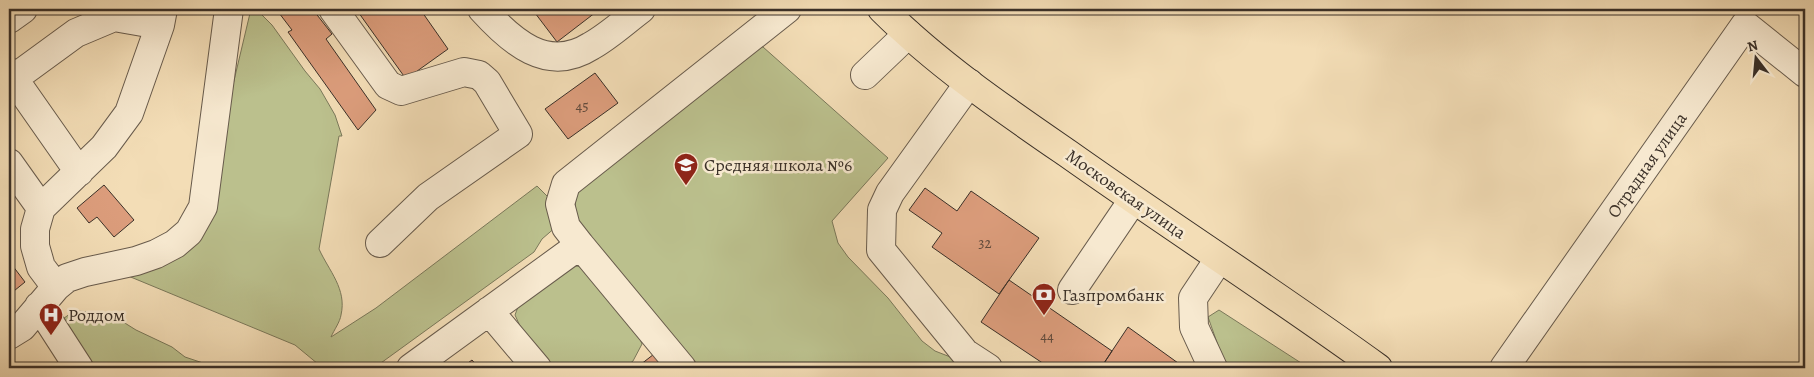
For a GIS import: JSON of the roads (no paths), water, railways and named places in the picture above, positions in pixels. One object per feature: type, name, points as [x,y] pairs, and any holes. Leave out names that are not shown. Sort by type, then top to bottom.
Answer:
[{"type":"main road","name":"Московская улица","points":[[897,18],[969,84],[1133,200],[1311,319],[1378,368]]},
{"type":"street","points":[[9,19],[23,9]]},
{"type":"street","points":[[9,335],[22,327],[67,278],[85,272],[136,261],[156,254],[175,244],[188,232],[203,207],[229,9]]},
{"type":"street","points":[[333,9],[388,85],[401,91],[464,72],[479,76],[486,82],[518,134],[428,197],[380,243]]},
{"type":"street","points":[[482,9],[502,30],[518,43],[546,56],[576,53],[591,46],[641,9]]},
{"type":"street","points":[[682,368],[566,227],[560,204],[566,184],[787,9]]},
{"type":"street","points":[[78,172],[11,76],[76,33],[114,17],[162,17],[129,113],[104,147],[41,208],[35,229],[35,246],[48,297],[78,368]]},
{"type":"street","name":"Отрадная улица","points":[[1504,368],[1743,17],[1805,73]]},
{"type":"street","points":[[865,75],[897,18]]},
{"type":"street","points":[[969,84],[890,193],[882,210],[881,250],[965,353],[988,368]]},
{"type":"street","points":[[9,163],[41,208]]},
{"type":"street","points":[[1072,290],[1133,200]]},
{"type":"street","points":[[441,368],[495,318],[580,245]]},
{"type":"street","points":[[1214,368],[1194,326],[1193,298],[1219,259]]},
{"type":"street","points":[[411,368],[495,318]]},
{"type":"street","points":[[495,318],[537,368]]},
{"type":"place","name":"Средняя школа №6","points":[[686,186]]},
{"type":"place","name":"Газпромбанк","points":[[1044,316]]},
{"type":"place","name":"Роддом","points":[[51,336]]}]
